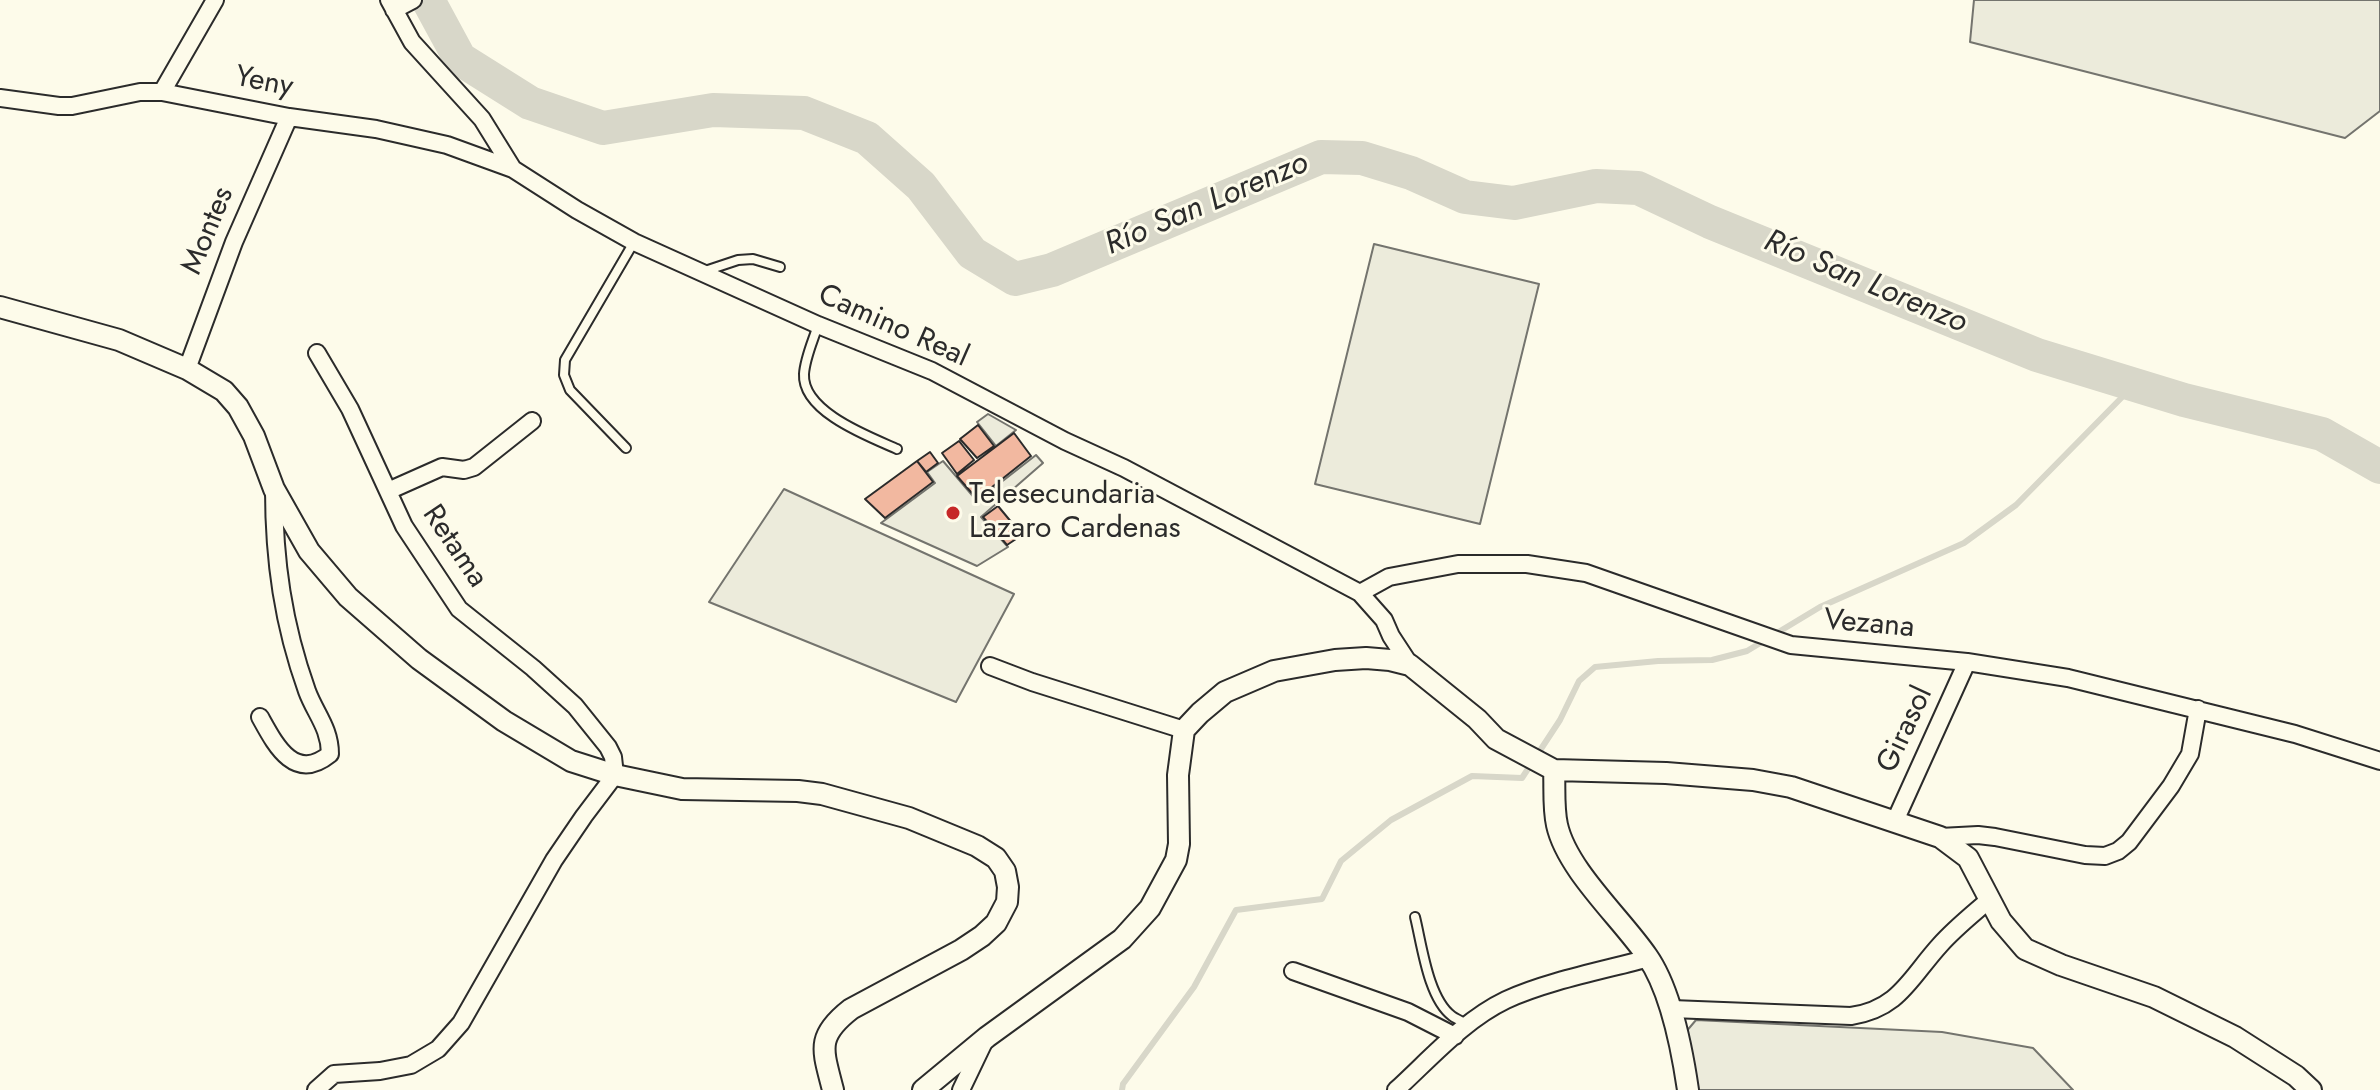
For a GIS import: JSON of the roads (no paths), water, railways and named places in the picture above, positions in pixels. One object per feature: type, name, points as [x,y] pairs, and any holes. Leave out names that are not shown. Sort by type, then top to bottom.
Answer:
[{"type":"street","points":[[162,92],[215,0]]},
{"type":"street","points":[[391,5],[413,0]]},
{"type":"street","name":"Camino Real","points":[[391,5],[412,42],[482,119],[513,169],[634,242],[818,325],[932,371],[1360,593],[1384,620],[1410,665]]},
{"type":"street","name":"Yeny","points":[[0,98],[72,106],[140,92],[162,92],[289,117],[376,129],[447,145],[513,169]]},
{"type":"street","name":"Montes","points":[[187,369],[234,242],[289,117]]},
{"type":"street","points":[[0,307],[119,340],[187,369],[224,391],[238,407],[254,436],[274,489],[309,551],[348,597],[419,659],[504,721],[571,761],[615,775],[682,789],[822,794],[922,823],[977,846],[996,858],[1005,871],[1008,887],[1007,902],[996,923],[961,950],[851,1009],[828,1032],[824,1055],[833,1090]]},
{"type":"street","name":"Retama","points":[[317,353],[350,409],[404,526],[459,609],[575,706],[608,747],[613,757],[615,775]]},
{"type":"street","points":[[388,491],[442,467],[464,470],[474,467],[532,421]]},
{"type":"street","points":[[260,717],[279,751],[295,762],[317,762],[330,754],[325,724],[308,693],[283,604],[277,570],[274,489]]},
{"type":"street","name":"Vezana","points":[[1360,593],[1389,577],[1440,566],[1527,564],[1602,577],[1791,645],[1967,662],[2068,678],[2295,734],[2380,761]]},
{"type":"street","points":[[923,1090],[987,1037],[1122,939],[1150,908],[1176,860],[1179,844],[1178,775],[1184,730],[1225,692],[1274,671],[1366,658],[1410,665],[1477,719],[1496,739],[1548,767],[1753,780],[1791,787],[1940,837],[1968,858],[2001,921],[2025,949],[2167,1003],[2235,1037],[2296,1076],[2311,1090]]},
{"type":"street","name":"Girasol","points":[[1895,821],[1967,662]]},
{"type":"street","points":[[990,666],[1184,730]]},
{"type":"street","points":[[1940,837],[1995,837],[2085,855],[2105,856],[2118,851],[2129,842],[2171,786],[2190,754],[2198,709]]},
{"type":"street","points":[[1548,767],[1557,826],[1568,851],[1649,958],[1672,1009],[1688,1090]]},
{"type":"street","points":[[316,1090],[334,1074],[411,1065],[438,1049],[461,1023],[554,860],[615,775]]},
{"type":"street","points":[[1672,1009],[1865,1014],[1901,994],[1954,929],[1990,899]]},
{"type":"street","points":[[1396,1090],[1455,1036],[1498,1005],[1529,991],[1649,958]]},
{"type":"street","points":[[1293,971],[1408,1012],[1455,1036]]},
{"type":"street","points":[[961,1090],[987,1037]]},
{"type":"lane","points":[[626,448],[570,390],[564,375],[565,360],[634,242]]},
{"type":"lane","points":[[701,272],[738,260],[753,259],[780,267]]},
{"type":"lane","points":[[818,325],[804,376],[807,388],[824,408],[850,429],[897,449]]},
{"type":"lane","points":[[1415,917],[1429,977],[1438,999],[1450,1015],[1469,1025]]},
{"type":"waterway","name":"Río San Lorenzo","points":[[428,0],[460,59],[530,103],[603,128],[713,110],[804,113],[867,138],[921,186],[972,253],[1015,279],[1052,270],[1321,157],[1362,158],[1411,173],[1465,197],[1514,203],[1596,186],[1638,188],[1710,222],[2037,355],[2184,400],[2322,434],[2380,467]]},
{"type":"waterway","points":[[1122,1090],[1123,1084],[1194,987],[1236,910],[1322,899],[1341,861],[1391,820],[1472,776],[1522,778],[1560,720],[1579,681],[1595,667],[1712,660],[1747,651],[1820,607],[1964,543],[2016,505],[2134,385]]},
{"type":"place","name":"Telesecundaria Lazaro Cardenas","points":[[953,513]]}]
